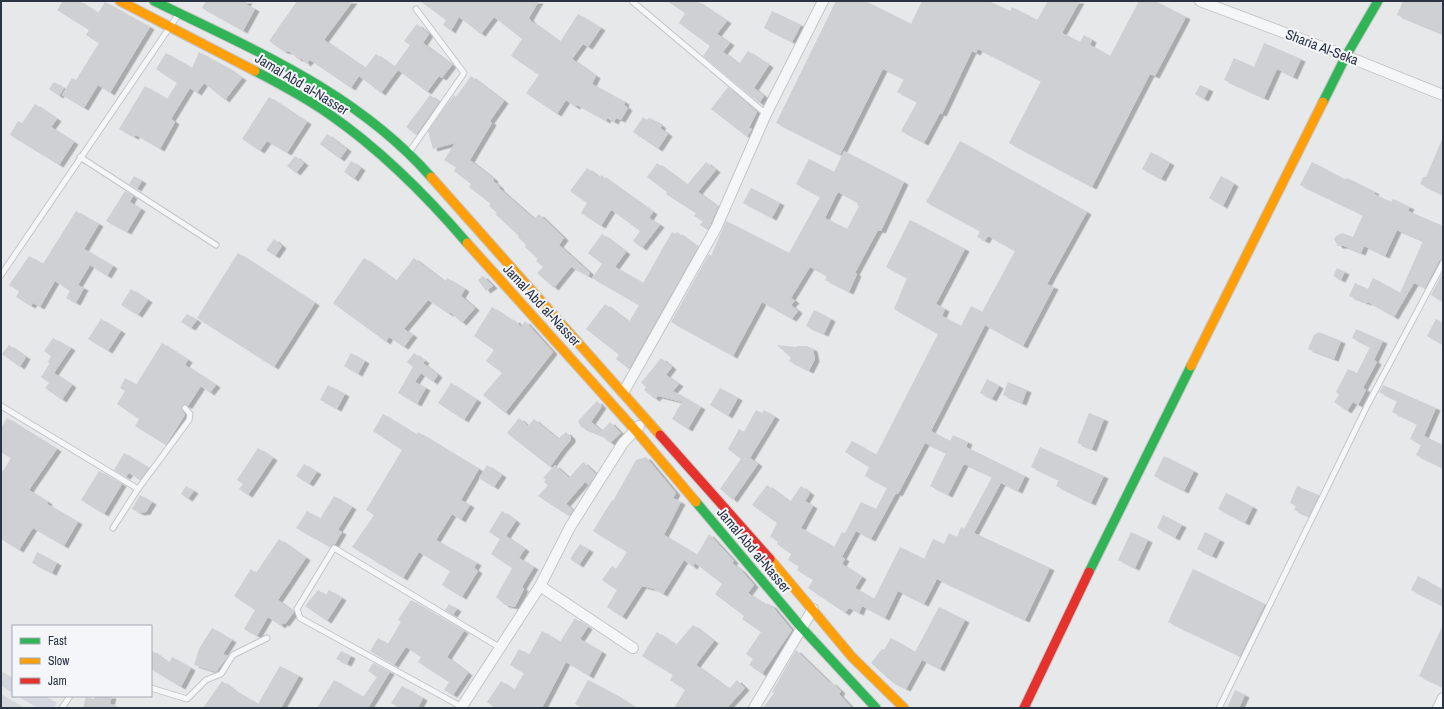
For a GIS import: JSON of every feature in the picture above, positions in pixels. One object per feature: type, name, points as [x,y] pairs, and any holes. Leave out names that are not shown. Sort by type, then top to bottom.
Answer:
[{"type":"main road","name":"Jamal Abd al-Nasser","points":[[120,1],[169,28],[281,85],[329,114],[393,165],[441,213],[636,430],[801,627],[876,708]]},
{"type":"main road","name":"Jamal Abd al-Nasser","points":[[154,1],[178,14],[268,56],[319,85],[364,114],[409,152],[749,534],[852,657],[904,708]]},
{"type":"main road","points":[[1024,708],[1116,516],[1346,56],[1378,1]]},
{"type":"street","points":[[623,393],[716,228],[766,114],[823,1]]},
{"type":"street","name":"Sharia Al-Seka","points":[[1200,1],[1346,56],[1443,95]]},
{"type":"street","points":[[462,707],[499,647],[540,586],[570,527],[623,443],[646,418]]},
{"type":"street","points":[[540,586],[633,648]]},
{"type":"street","points":[[754,708],[813,609]]},
{"type":"street","points":[[1438,708],[1443,698]]},
{"type":"lane","points":[[632,1],[766,114]]},
{"type":"lane","points":[[409,152],[464,72],[416,9]]},
{"type":"lane","points":[[1,275],[178,14]]},
{"type":"lane","points":[[80,157],[216,245]]},
{"type":"lane","points":[[1219,708],[1368,404],[1443,262]]},
{"type":"lane","points":[[1,406],[138,489]]},
{"type":"lane","points":[[113,528],[138,489],[189,420],[190,414],[185,408]]},
{"type":"lane","points":[[462,707],[300,618],[297,609],[334,548],[499,647]]},
{"type":"lane","points":[[152,688],[187,699],[206,680],[221,674],[233,655],[268,638]]},
{"type":"lane","points":[[62,708],[69,697]]},
{"type":"shaded area","points":[[1,671],[12,677],[12,692],[1,686]]},
{"type":"shaded area","points":[[1,694],[25,708],[1,708]]},
{"type":"shaded area","points":[[20,697],[47,697],[57,703],[54,708],[37,708]]},
{"type":"building","points":[[63,1],[79,1],[98,13],[105,2],[150,27],[110,93],[98,85],[84,108],[62,95],[72,78],[76,80],[99,43],[86,35],[89,30],[57,10]]},
{"type":"building","points":[[206,1],[248,1],[246,4],[255,9],[243,31],[202,8]]},
{"type":"building","points":[[297,1],[353,1],[324,40],[365,68],[376,54],[394,67],[410,45],[404,41],[417,24],[429,34],[423,43],[452,65],[442,78],[439,76],[427,92],[398,70],[381,93],[359,76],[351,88],[310,60],[306,64],[302,59],[298,59],[290,52],[283,51],[269,41]]},
{"type":"building","points":[[420,1],[539,1],[529,18],[560,42],[578,14],[601,28],[588,47],[583,44],[572,59],[596,76],[592,84],[625,102],[624,105],[628,108],[621,120],[616,118],[614,122],[607,118],[606,121],[577,105],[575,107],[566,100],[557,114],[526,93],[539,75],[511,56],[522,39],[494,17],[481,34],[459,17],[451,31],[443,25],[446,20]]},
{"type":"building","points":[[667,1],[697,1],[727,21],[717,34],[730,43],[723,52],[739,64],[748,51],[769,65],[754,88],[764,96],[759,103],[703,56],[710,46],[679,23],[685,13]]},
{"type":"building","points":[[836,1],[865,1],[911,24],[922,1],[989,1],[1010,11],[1012,7],[1037,20],[1048,1],[1080,1],[1062,33],[1080,42],[1084,35],[1092,40],[1090,45],[1110,56],[1139,1],[1155,1],[1186,17],[1155,76],[1150,74],[1092,187],[1009,143],[1041,81],[978,49],[976,53],[972,51],[942,114],[940,113],[924,143],[901,131],[917,102],[897,92],[904,79],[883,69],[840,155],[776,123]]},
{"type":"building","points":[[1403,1],[1437,1],[1443,4],[1443,34],[1397,15]]},
{"type":"building","points":[[772,11],[801,25],[792,42],[764,28]]},
{"type":"building","points":[[1264,43],[1301,59],[1293,77],[1277,69],[1264,98],[1224,80],[1234,58],[1254,67]]},
{"type":"building","points":[[199,52],[228,68],[242,78],[225,100],[204,83],[197,93],[190,88],[171,119],[175,122],[160,149],[136,135],[134,137],[119,129],[145,86],[167,99],[177,83],[156,69],[166,53],[192,68]]},
{"type":"building","points":[[471,76],[504,101],[490,121],[492,123],[470,160],[494,179],[493,181],[500,187],[499,188],[534,219],[539,214],[564,238],[559,245],[590,273],[588,276],[571,267],[554,288],[537,273],[543,267],[536,261],[538,259],[525,247],[526,245],[518,237],[519,236],[495,214],[497,213],[489,206],[491,204],[469,187],[471,184],[454,171],[456,167],[444,160],[455,143],[433,149],[428,131],[454,95],[456,97]]},
{"type":"building","points":[[54,82],[64,88],[59,96],[49,89]]},
{"type":"building","points":[[1200,85],[1209,89],[1204,99],[1195,94]]},
{"type":"building","points":[[728,87],[757,112],[749,128],[752,129],[747,137],[711,109]]},
{"type":"building","points":[[430,95],[439,102],[416,135],[406,127]]},
{"type":"building","points":[[269,97],[307,122],[287,153],[267,141],[260,151],[242,139]]},
{"type":"building","points":[[35,104],[57,119],[51,127],[74,142],[59,165],[10,135],[18,121],[22,123]]},
{"type":"building","points":[[643,117],[647,120],[649,118],[654,120],[662,126],[660,128],[668,134],[658,149],[633,132]]},
{"type":"building","points":[[327,134],[347,149],[340,159],[320,144]]},
{"type":"building","points":[[1443,137],[1443,195],[1420,184],[1423,177],[1426,177]]},
{"type":"building","points":[[960,141],[1087,212],[1047,284],[1054,287],[1023,346],[985,325],[931,431],[950,441],[953,435],[968,442],[966,447],[1025,476],[1018,491],[1001,483],[974,533],[1050,568],[1025,620],[937,579],[924,604],[898,591],[885,618],[862,606],[859,613],[849,608],[845,613],[808,588],[813,580],[797,570],[799,566],[788,560],[791,554],[777,544],[778,541],[770,537],[777,523],[752,505],[767,485],[790,502],[801,486],[810,493],[805,501],[813,506],[801,528],[834,547],[842,532],[845,533],[861,502],[876,509],[887,488],[865,476],[869,467],[845,452],[852,441],[876,455],[938,334],[894,309],[907,278],[886,267],[910,220],[965,249],[936,304],[945,309],[942,316],[961,326],[971,306],[982,312],[1015,251],[988,236],[985,241],[977,237],[980,231],[926,202]],"holes":[[[925,443],[946,453],[930,486],[948,495],[964,464],[992,477],[964,529],[961,527],[957,537],[949,533],[944,544],[933,539],[924,559],[900,547],[874,599],[855,588],[862,577],[842,564],[845,559],[842,557],[856,531],[871,539],[896,493],[898,494]]]},
{"type":"building","points":[[844,151],[904,182],[881,231],[878,230],[855,273],[857,274],[849,292],[825,280],[827,276],[810,267],[791,298],[795,301],[791,305],[798,311],[792,319],[762,302],[733,356],[671,322],[709,254],[711,256],[726,221],[789,253],[820,197],[796,184],[809,159],[834,172]],"holes":[[[838,192],[858,203],[857,205],[859,206],[847,229],[825,218]]]},
{"type":"building","points":[[1151,152],[1170,163],[1161,179],[1142,169]]},
{"type":"building","points":[[295,156],[304,163],[296,173],[287,166]]},
{"type":"building","points":[[351,161],[361,168],[354,179],[344,172]]},
{"type":"building","points":[[706,162],[716,170],[698,192],[718,207],[708,230],[700,225],[703,221],[694,216],[696,213],[666,194],[667,192],[647,177],[657,163],[687,185]]},
{"type":"building","points":[[1312,162],[1346,180],[1347,178],[1375,192],[1374,194],[1391,202],[1393,199],[1410,207],[1408,211],[1443,226],[1443,259],[1439,261],[1425,288],[1414,283],[1394,317],[1368,302],[1367,303],[1349,296],[1355,283],[1368,289],[1373,278],[1400,293],[1423,241],[1397,230],[1385,256],[1364,246],[1361,253],[1344,246],[1338,246],[1334,239],[1336,236],[1342,233],[1353,237],[1363,215],[1300,185]]},
{"type":"building","points":[[587,168],[600,178],[601,175],[653,212],[649,218],[660,225],[642,248],[633,241],[640,231],[613,211],[611,210],[601,226],[581,213],[587,203],[570,191]]},
{"type":"building","points":[[134,176],[142,181],[137,189],[129,184]]},
{"type":"building","points":[[1221,176],[1234,184],[1223,206],[1209,198]]},
{"type":"building","points":[[751,188],[780,203],[772,218],[743,203]]},
{"type":"building","points":[[125,191],[133,196],[130,202],[141,209],[127,232],[106,221]]},
{"type":"building","points":[[76,211],[99,224],[84,249],[113,266],[107,276],[90,265],[78,285],[84,288],[76,303],[66,298],[70,291],[55,281],[40,307],[33,303],[31,306],[16,297],[19,291],[9,285],[29,256],[43,264]]},
{"type":"building","points":[[672,232],[675,234],[677,232],[698,247],[629,369],[616,359],[619,355],[586,329],[605,304],[629,322],[639,305],[592,278],[602,264],[588,253],[602,234],[626,252],[615,267],[643,283]]},
{"type":"building","points":[[274,239],[282,246],[275,256],[266,250]]},
{"type":"building","points":[[238,253],[315,303],[274,367],[197,318]]},
{"type":"building","points":[[364,258],[396,281],[414,258],[445,282],[447,278],[465,289],[461,296],[475,308],[462,323],[450,312],[449,314],[428,300],[404,329],[413,335],[404,347],[389,337],[386,342],[333,303]]},
{"type":"building","points":[[1337,268],[1345,272],[1341,280],[1333,276]]},
{"type":"building","points":[[1443,272],[1443,302],[1431,295]]},
{"type":"building","points":[[483,276],[493,286],[486,291],[478,280]]},
{"type":"building","points":[[131,289],[148,300],[138,315],[121,305]]},
{"type":"building","points":[[492,307],[513,321],[515,320],[521,327],[525,321],[553,352],[505,413],[483,395],[502,373],[486,361],[494,350],[474,336]]},
{"type":"building","points":[[814,310],[831,319],[824,334],[806,326]]},
{"type":"building","points":[[187,314],[197,320],[191,328],[181,322]]},
{"type":"building","points":[[101,319],[121,331],[108,351],[88,339]]},
{"type":"building","points":[[1436,319],[1443,323],[1443,345],[1427,336]]},
{"type":"building","points":[[1356,329],[1383,341],[1374,360],[1377,362],[1363,388],[1366,390],[1358,405],[1353,402],[1347,411],[1334,402],[1339,395],[1336,392],[1348,369],[1357,373],[1370,347],[1352,338]]},
{"type":"building","points":[[1319,332],[1341,341],[1334,359],[1308,349],[1314,335]]},
{"type":"building","points":[[53,338],[71,348],[54,373],[72,385],[62,400],[45,388],[49,383],[41,377],[50,363],[48,362],[51,356],[44,351]]},
{"type":"building","points":[[162,343],[188,360],[185,365],[216,385],[210,393],[201,386],[188,406],[182,405],[181,409],[185,415],[166,445],[135,426],[139,419],[117,404],[125,391],[120,388],[125,378],[136,385]]},
{"type":"building","points":[[9,345],[26,357],[20,367],[2,354]]},
{"type":"building","points":[[777,345],[796,347],[807,346],[813,349],[815,359],[809,371],[789,361],[791,358]]},
{"type":"building","points":[[351,353],[365,361],[358,374],[344,366]]},
{"type":"building","points":[[414,353],[425,361],[423,363],[438,375],[433,382],[421,373],[415,382],[426,388],[417,404],[398,393],[413,367],[407,362]]},
{"type":"building","points":[[661,358],[672,367],[666,375],[679,384],[673,391],[701,407],[688,429],[672,419],[682,402],[658,396],[655,399],[644,390],[646,387],[641,383]]},
{"type":"building","points":[[987,379],[999,386],[992,399],[980,393]]},
{"type":"building","points":[[1008,382],[1027,390],[1022,403],[1003,395]]},
{"type":"building","points":[[451,383],[477,400],[464,420],[438,403]]},
{"type":"building","points":[[328,385],[345,394],[337,409],[320,400]]},
{"type":"building","points":[[1383,385],[1436,408],[1424,436],[1443,445],[1443,468],[1416,455],[1421,445],[1410,439],[1417,424],[1392,412],[1397,401],[1379,392]]},
{"type":"building","points":[[720,388],[738,398],[728,416],[710,405]]},
{"type":"building","points":[[597,401],[602,406],[591,422],[602,431],[610,422],[621,433],[610,443],[601,435],[581,427],[578,421]]},
{"type":"building","points":[[756,410],[762,413],[764,410],[775,417],[750,458],[758,464],[733,500],[720,489],[741,459],[728,449],[739,429],[744,432]]},
{"type":"building","points":[[1089,413],[1104,419],[1092,449],[1077,443]]},
{"type":"building","points":[[383,414],[417,435],[418,432],[479,469],[461,500],[470,505],[461,520],[452,514],[436,540],[477,563],[474,568],[478,571],[462,597],[442,585],[450,571],[419,552],[403,578],[352,547],[374,515],[366,510],[402,450],[373,431]]},
{"type":"building","points":[[7,418],[57,449],[29,490],[48,502],[47,504],[78,522],[64,546],[33,528],[19,550],[1,539],[1,474],[11,458],[1,452],[1,428]]},
{"type":"building","points":[[519,418],[528,426],[534,419],[558,439],[566,432],[571,437],[571,440],[550,467],[507,433]]},
{"type":"building","points":[[1040,447],[1104,476],[1091,503],[1056,486],[1059,480],[1031,467]]},
{"type":"building","points":[[258,448],[273,458],[248,495],[239,489],[243,484],[237,480]]},
{"type":"building","points":[[124,453],[149,468],[140,480],[129,473],[126,477],[114,470]]},
{"type":"building","points":[[1164,456],[1194,471],[1184,491],[1154,476]]},
{"type":"building","points":[[646,457],[676,493],[673,498],[681,502],[664,535],[697,555],[709,534],[734,561],[732,563],[741,570],[754,585],[748,593],[766,605],[767,603],[772,606],[792,630],[762,674],[749,665],[753,659],[746,654],[761,632],[742,619],[744,616],[715,594],[722,584],[695,563],[693,567],[684,560],[663,594],[654,589],[642,586],[622,617],[607,607],[617,590],[602,580],[612,566],[616,569],[627,552],[593,531],[612,500],[613,501],[636,460]]},
{"type":"building","points":[[583,462],[596,474],[589,485],[585,482],[566,504],[573,510],[569,516],[538,496],[548,485],[544,482],[546,479],[543,478],[555,465],[569,478]]},
{"type":"building","points":[[304,464],[317,472],[309,484],[296,476]]},
{"type":"building","points":[[487,465],[502,475],[494,487],[479,478]]},
{"type":"building","points":[[99,471],[122,484],[104,514],[81,500]]},
{"type":"building","points":[[186,486],[194,491],[188,499],[181,494]]},
{"type":"building","points":[[1297,486],[1319,495],[1309,516],[1294,510],[1296,506],[1290,503]]},
{"type":"building","points":[[1226,493],[1253,507],[1245,523],[1218,509]]},
{"type":"building","points":[[140,495],[152,502],[146,512],[140,513],[132,509]]},
{"type":"building","points":[[334,496],[352,507],[338,530],[342,532],[335,544],[330,547],[296,528],[307,511],[320,519]]},
{"type":"building","points":[[502,511],[516,521],[506,536],[525,549],[519,558],[534,567],[522,587],[524,589],[515,607],[505,605],[496,597],[512,568],[491,554],[500,539],[489,532]]},
{"type":"building","points":[[1163,515],[1182,525],[1175,538],[1157,528]]},
{"type":"building","points":[[1131,532],[1148,540],[1135,568],[1118,560]]},
{"type":"building","points":[[1205,532],[1220,540],[1212,556],[1197,549]]},
{"type":"building","points":[[279,539],[306,558],[278,600],[294,612],[285,624],[283,623],[281,626],[268,617],[257,636],[244,629],[255,610],[234,596],[251,569],[256,573]]},
{"type":"building","points":[[580,544],[589,550],[579,565],[570,559]]},
{"type":"building","points":[[37,552],[57,563],[52,573],[32,563]]},
{"type":"building","points":[[1193,569],[1265,604],[1240,656],[1168,622]]},
{"type":"building","points":[[1418,576],[1443,590],[1443,606],[1411,590]]},
{"type":"building","points":[[318,590],[326,595],[329,590],[342,598],[327,621],[305,606]]},
{"type":"building","points":[[411,600],[464,631],[447,657],[468,673],[453,695],[444,690],[449,682],[418,662],[421,657],[406,647],[394,665],[370,651],[378,638],[388,644],[401,622],[398,620]]},
{"type":"building","points":[[449,604],[457,609],[453,615],[445,610]]},
{"type":"building","points":[[939,607],[965,620],[940,669],[922,660],[906,689],[892,682],[871,663],[882,649],[884,650],[891,638],[915,652]]},
{"type":"building","points":[[575,618],[588,627],[580,639],[602,652],[589,676],[566,662],[542,708],[495,708],[487,702],[501,681],[514,690],[524,673],[510,665],[519,649],[529,655],[542,631],[560,642]]},
{"type":"building","points":[[693,625],[714,641],[696,665],[729,689],[737,680],[745,688],[727,708],[674,708],[685,690],[670,680],[673,675],[642,656],[657,632],[676,645]]},
{"type":"building","points":[[1443,625],[1443,687],[1419,676]]},
{"type":"building","points":[[212,628],[232,640],[223,654],[228,656],[216,672],[194,665],[199,649]]},
{"type":"building","points":[[796,650],[830,683],[831,682],[841,691],[839,694],[852,708],[763,708],[774,693],[772,692]]},
{"type":"building","points":[[152,651],[169,663],[172,657],[191,668],[181,687],[152,670]]},
{"type":"building","points":[[341,651],[351,656],[347,664],[336,659]]},
{"type":"building","points":[[373,663],[390,672],[368,708],[317,708],[334,680],[363,697],[377,677],[368,671]]},
{"type":"building","points":[[280,666],[299,676],[281,708],[203,708],[222,681],[258,704]]},
{"type":"building","points":[[588,680],[636,708],[582,708],[575,704]]},
{"type":"building","points":[[402,686],[423,698],[418,708],[400,708],[391,703]]},
{"type":"building","points":[[1235,690],[1245,695],[1239,708],[1227,708]]},
{"type":"building","points":[[86,697],[94,699],[95,697],[112,697],[110,704],[115,705],[115,708],[83,708]]},
{"type":"traffic: fast","points":[[154,1],[266,56],[337,97],[402,147],[431,177]]},
{"type":"traffic: fast","points":[[1323,102],[1346,56],[1378,1]]},
{"type":"traffic: fast","points":[[255,71],[293,91],[320,108],[367,143],[402,174],[467,243]]},
{"type":"traffic: fast","points":[[1089,572],[1191,366]]},
{"type":"traffic: fast","points":[[696,502],[801,627],[876,708]]},
{"type":"traffic: slow","points":[[120,1],[255,71]]},
{"type":"traffic: slow","points":[[1191,366],[1323,102]]},
{"type":"traffic: slow","points":[[431,177],[660,435]]},
{"type":"traffic: slow","points":[[467,243],[636,431],[696,502]]},
{"type":"traffic: slow","points":[[770,559],[852,657],[904,708]]},
{"type":"traffic: jam","points":[[660,435],[770,559]]},
{"type":"traffic: jam","points":[[1024,708],[1089,572]]}]
